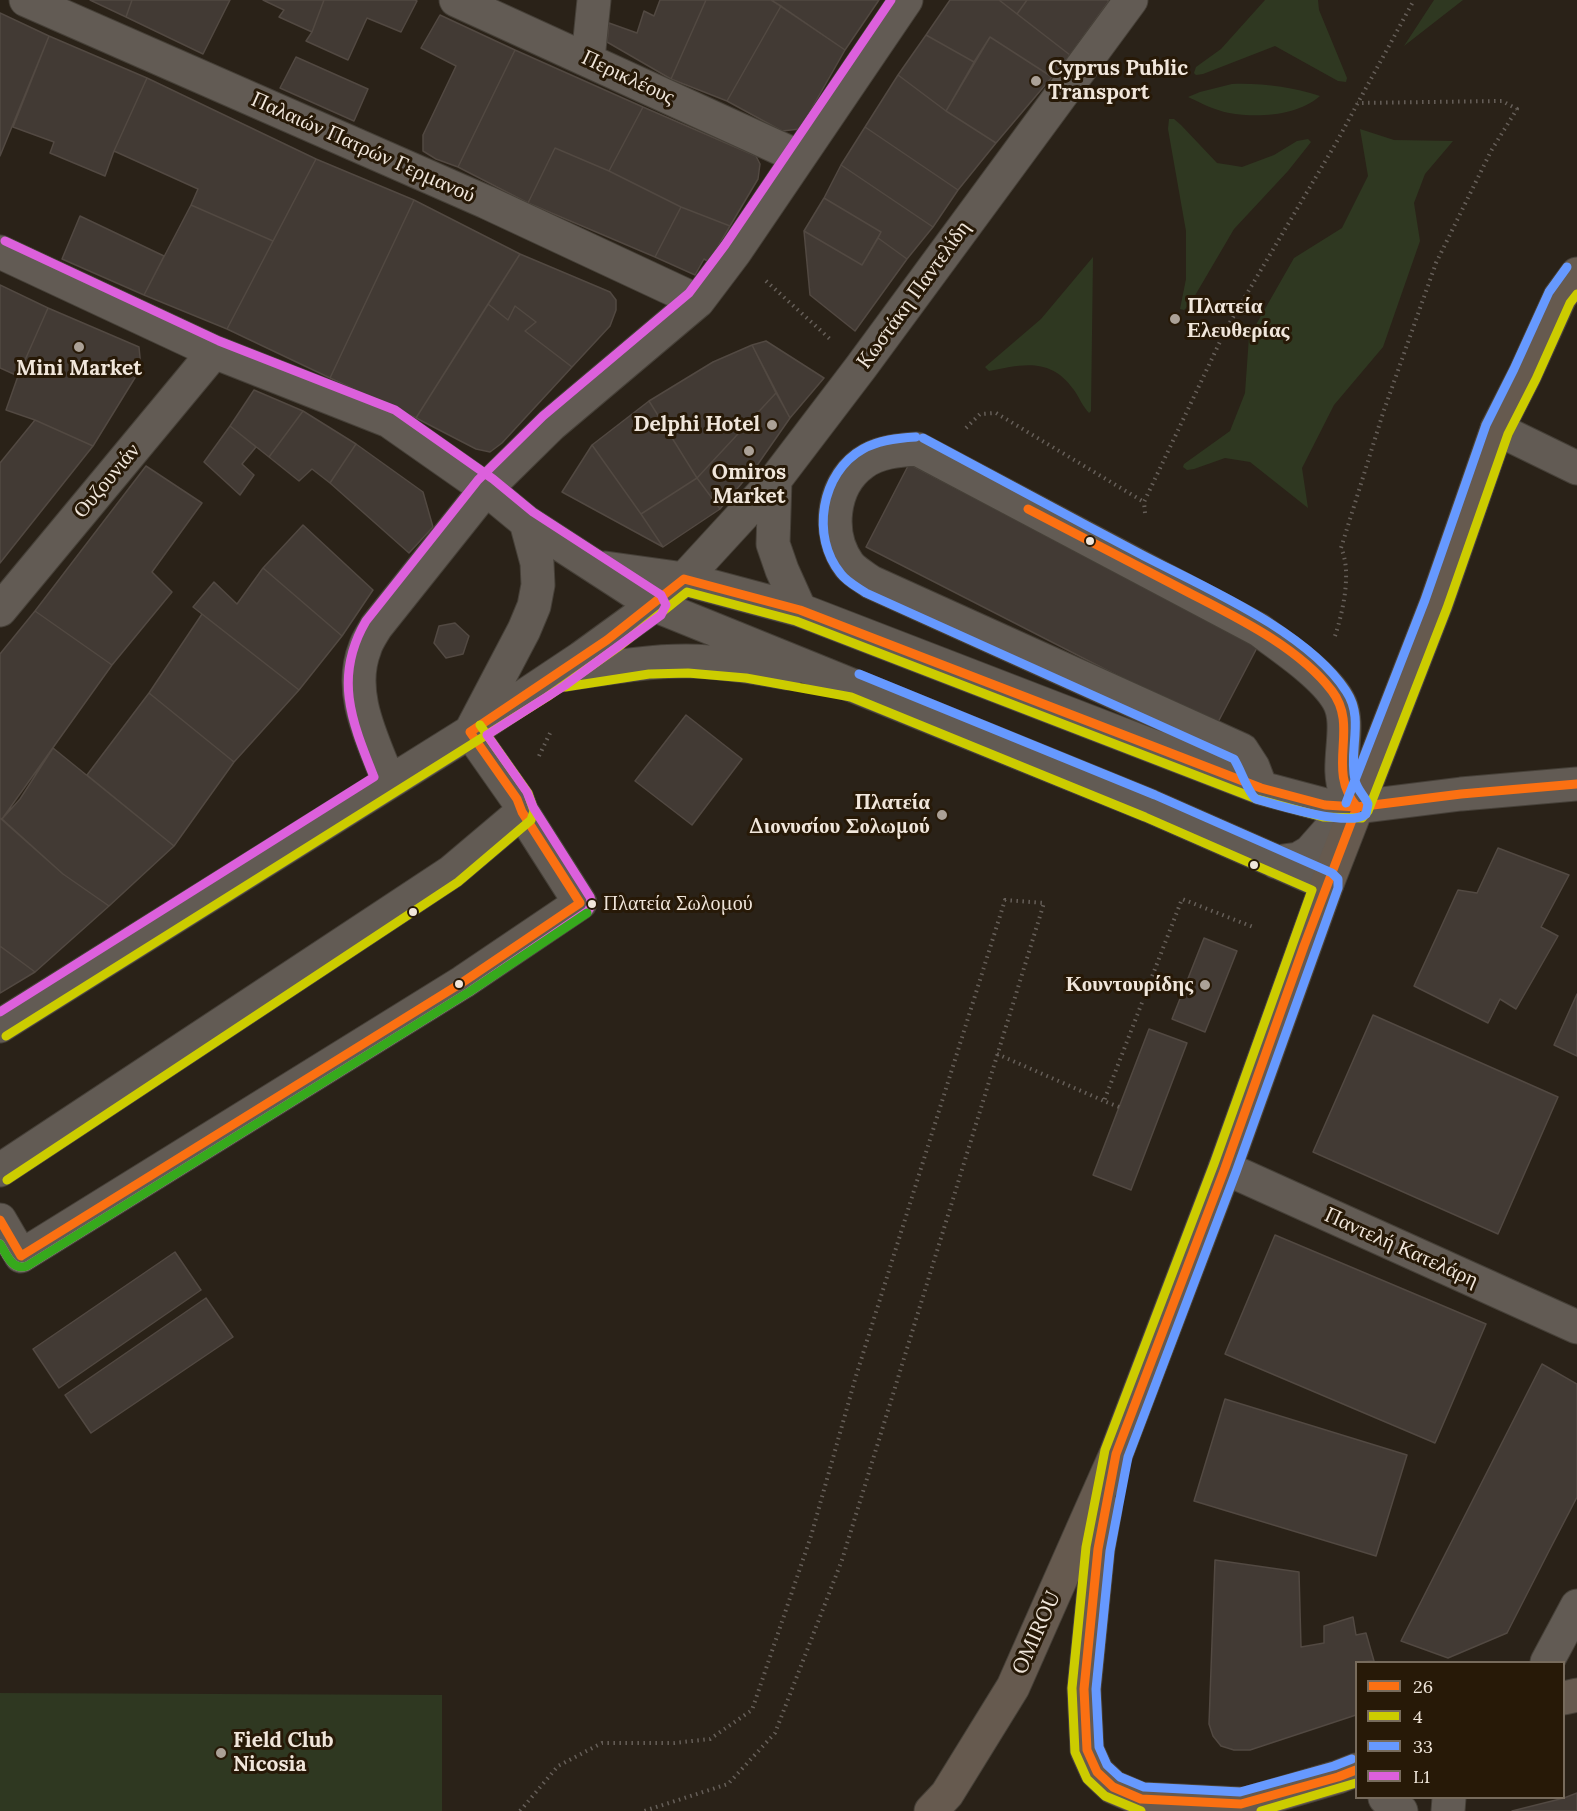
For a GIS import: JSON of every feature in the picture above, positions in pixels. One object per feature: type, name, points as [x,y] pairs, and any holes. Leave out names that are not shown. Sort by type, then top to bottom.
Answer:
[{"type":"main road","name":"OMIROU","points":[[931,1811],[947,1794],[1013,1687],[1116,1454],[1225,1168],[1327,884],[1436,604],[1497,429],[1560,297],[1577,274]]},
{"type":"main road","points":[[1116,1454],[1098,1549],[1084,1689],[1087,1750],[1096,1772],[1113,1787],[1141,1799],[1232,1808],[1350,1777]]},
{"type":"street","name":"Παλαιών Πατρών Γερμανού","points":[[26,0],[486,202],[698,301]]},
{"type":"street","name":"Περικλέους","points":[[456,0],[799,158]]},
{"type":"street","points":[[588,59],[594,0]]},
{"type":"street","points":[[389,782],[364,720],[359,696],[358,681],[364,648],[376,627],[486,489],[551,425],[698,301],[735,252],[906,0]]},
{"type":"street","name":"Kωστάκη Παντελίδη","points":[[0,1026],[557,676],[654,605],[684,579],[775,480],[1131,0]]},
{"type":"street","points":[[0,252],[214,352],[389,421],[486,489],[526,522],[654,605],[1150,806],[1327,884]]},
{"type":"street","name":"Ουζουνιάν","points":[[0,610],[214,352]]},
{"type":"street","points":[[1497,429],[1577,468]]},
{"type":"street","points":[[1261,788],[1253,767],[1242,750],[871,582],[850,566],[839,547],[834,528],[835,511],[841,490],[849,478],[862,464],[874,458],[895,450],[917,449],[1258,630],[1286,649],[1339,701],[1343,719],[1343,774],[1346,792],[1357,807]]},
{"type":"street","points":[[775,480],[773,544],[800,610]]},
{"type":"street","points":[[0,1220],[21,1256],[463,982],[580,903],[522,812],[517,799],[470,732],[524,630],[534,606],[538,585],[537,563],[526,522]]},
{"type":"street","points":[[594,566],[684,579],[800,610],[1261,788],[1325,805],[1357,807],[1472,792],[1577,784]]},
{"type":"street","points":[[557,676],[648,663],[688,661],[748,666],[854,685]]},
{"type":"street","points":[[1276,862],[1298,859],[1310,852],[1340,818],[1357,807]]},
{"type":"street","points":[[0,1170],[452,872],[522,812]]},
{"type":"street","name":"Παντελή Κατελάρη","points":[[1225,1168],[1577,1328]]},
{"type":"street","points":[[1548,1661],[1577,1606]]},
{"type":"street","points":[[1387,1799],[1401,1811]]},
{"type":"path","points":[[1145,513],[1144,502],[1226,329],[1336,143],[1414,0]]},
{"type":"path","points":[[1333,641],[1343,612],[1346,558],[1341,548],[1383,412],[1436,263],[1491,151],[1516,109],[1502,100],[1357,103]]},
{"type":"path","points":[[735,252],[861,367]]},
{"type":"path","points":[[961,433],[980,414],[996,413],[1144,502]]},
{"type":"path","points":[[1104,1101],[1182,899],[1253,927]]},
{"type":"path","points":[[520,1811],[558,1766],[602,1743],[674,1743],[710,1739],[752,1710],[811,1536],[856,1376],[1005,900],[1044,903],[842,1560],[775,1733],[729,1784],[644,1811]]},
{"type":"path","points":[[998,1054],[1119,1107]]},
{"type":"green space","points":[[1265,0],[1318,0],[1319,10],[1347,78],[1346,82],[1338,81],[1275,46],[1203,74],[1194,73],[1196,67],[1221,49]]},
{"type":"green space","points":[[1434,0],[1463,0],[1404,46]]},
{"type":"green space","points":[[1232,84],[1277,86],[1320,96],[1300,108],[1264,115],[1223,112],[1188,97]]},
{"type":"green space","points":[[1169,119],[1174,119],[1181,125],[1217,163],[1242,167],[1274,155],[1297,141],[1308,139],[1311,142],[1288,171],[1234,229],[1190,304],[1184,310],[1180,309],[1186,279],[1186,231],[1168,129]]},
{"type":"green space","points":[[1360,129],[1394,140],[1453,141],[1425,174],[1414,203],[1420,241],[1383,347],[1334,405],[1302,468],[1308,508],[1250,462],[1225,458],[1194,469],[1187,470],[1183,467],[1230,431],[1245,393],[1249,337],[1294,258],[1342,228],[1368,176]]},
{"type":"green space","points":[[1093,257],[1091,411],[1089,413],[1074,390],[1056,372],[1025,365],[989,371],[985,367],[1041,319]]},
{"type":"green space","name":"Field Club Nicosia","points":[[0,1693],[442,1695],[442,1811],[0,1811]]},
{"type":"building","points":[[90,0],[132,0],[126,17]]},
{"type":"building","points":[[132,0],[230,0],[203,54],[126,17]]},
{"type":"building","points":[[263,0],[324,0],[312,32],[279,17],[284,10]]},
{"type":"building","points":[[324,0],[417,1],[401,32],[367,18],[348,60],[306,41],[312,32]]},
{"type":"building","points":[[660,0],[706,0],[671,79],[607,42],[609,23],[637,33],[644,11],[654,16]]},
{"type":"building","points":[[706,0],[771,0],[781,6],[727,101],[671,79]]},
{"type":"building","points":[[771,0],[879,0],[845,50]]},
{"type":"building","points":[[950,0],[999,0],[1070,55],[1052,77],[990,37],[974,62],[926,35]]},
{"type":"building","points":[[999,0],[1027,0],[1017,14]]},
{"type":"building","points":[[1027,0],[1109,1],[1070,55],[1017,14]]},
{"type":"building","points":[[781,6],[845,50],[800,129],[782,131],[727,101]]},
{"type":"building","points":[[0,13],[49,36],[0,156]]},
{"type":"building","points":[[440,15],[515,50],[458,167],[436,159],[423,151],[423,135],[456,66],[421,48]]},
{"type":"building","points":[[926,35],[974,62],[946,111],[898,75]]},
{"type":"building","points":[[49,36],[147,78],[105,176],[50,153],[54,142],[13,127]]},
{"type":"building","points":[[990,37],[1052,77],[996,143],[946,111]]},
{"type":"building","points":[[515,50],[643,107],[609,171],[555,148],[528,203],[458,167]]},
{"type":"building","points":[[296,57],[368,89],[354,121],[280,88]]},
{"type":"building","points":[[898,75],[946,111],[996,143],[958,190],[865,127]]},
{"type":"building","points":[[147,78],[316,159],[273,241],[191,205],[198,189],[114,151]]},
{"type":"building","points":[[643,107],[756,156],[760,164],[758,179],[730,226],[681,207],[609,171]]},
{"type":"building","points":[[865,127],[958,190],[933,227],[841,165]]},
{"type":"building","points":[[555,148],[609,171],[681,207],[655,257],[528,203]]},
{"type":"building","points":[[316,159],[414,200],[330,378],[227,329]]},
{"type":"building","points":[[841,165],[933,227],[907,259],[878,238],[881,232],[824,198]]},
{"type":"building","points":[[824,198],[881,232],[862,265],[804,231]]},
{"type":"building","points":[[414,200],[520,254],[416,418],[330,378]]},
{"type":"building","points":[[191,205],[273,241],[227,329],[144,295]]},
{"type":"building","points":[[681,207],[730,226],[709,262],[704,259],[695,275],[655,257]]},
{"type":"building","points":[[80,216],[164,256],[144,295],[62,259]]},
{"type":"building","points":[[804,231],[862,265],[878,238],[907,259],[855,331],[810,295]]},
{"type":"building","points":[[520,254],[610,292],[616,300],[616,310],[610,326],[572,367],[525,331],[536,322],[515,306],[508,320],[488,304]]},
{"type":"building","points":[[0,285],[48,308],[18,376],[0,368]]},
{"type":"building","points":[[488,304],[508,320],[515,306],[536,322],[525,331],[572,367],[502,443],[490,452],[476,449],[416,418]]},
{"type":"building","points":[[48,308],[139,347],[141,368],[93,446],[35,420],[6,410],[18,376]]},
{"type":"building","points":[[766,341],[824,378],[790,418],[752,345]]},
{"type":"building","points":[[752,345],[776,393],[697,478],[649,401],[713,362]]},
{"type":"building","points":[[254,390],[303,411],[269,457],[230,426]]},
{"type":"building","points":[[776,393],[790,418],[758,464],[720,509],[697,478]]},
{"type":"building","points":[[649,401],[697,478],[641,514],[592,445]]},
{"type":"building","points":[[303,411],[356,444],[330,483],[312,469],[299,481],[269,457]]},
{"type":"building","points":[[35,420],[93,446],[0,563],[0,463]]},
{"type":"building","points":[[230,426],[256,447],[242,464],[254,475],[240,495],[204,462]]},
{"type":"building","points":[[356,444],[423,492],[433,527],[409,553],[330,483]]},
{"type":"building","points":[[592,445],[641,514],[663,547],[562,492]]},
{"type":"building","points":[[909,464],[1259,644],[1216,726],[866,547]]},
{"type":"building","points":[[146,466],[202,503],[152,572],[172,592],[112,665],[35,611]]},
{"type":"building","points":[[697,478],[720,509],[663,547],[641,514]]},
{"type":"building","points":[[303,525],[373,590],[342,636],[263,568]]},
{"type":"building","points":[[263,568],[342,636],[299,690],[193,607],[214,582],[237,604]]},
{"type":"building","points":[[35,611],[112,665],[2,819],[0,818],[0,654]]},
{"type":"building","points":[[202,614],[299,690],[234,762],[149,693]]},
{"type":"building","points":[[455,623],[469,636],[463,654],[446,658],[434,643],[439,626]]},
{"type":"building","points":[[149,693],[234,762],[174,846],[87,775]]},
{"type":"building","points":[[686,715],[742,759],[692,825],[635,781]]},
{"type":"building","points":[[53,748],[174,846],[109,906],[63,874],[2,819],[20,799]]},
{"type":"building","points":[[0,818],[63,874],[109,906],[35,972],[0,946]]},
{"type":"building","points":[[1498,848],[1569,875],[1541,927],[1558,936],[1516,1009],[1500,999],[1488,1023],[1414,986],[1458,890],[1477,893]]},
{"type":"building","name":"Κουντουρίδης","points":[[1204,938],[1237,951],[1205,1032],[1172,1019]]},
{"type":"building","points":[[0,946],[35,972],[0,993]]},
{"type":"building","points":[[1577,994],[1577,1056],[1554,1045]]},
{"type":"building","points":[[1373,1015],[1558,1097],[1498,1234],[1313,1152]]},
{"type":"building","points":[[1149,1029],[1187,1043],[1131,1190],[1093,1175]]},
{"type":"building","points":[[1275,1235],[1486,1324],[1435,1443],[1225,1354]]},
{"type":"building","points":[[175,1252],[201,1290],[59,1388],[33,1349]]},
{"type":"building","points":[[206,1298],[233,1337],[91,1433],[65,1395]]},
{"type":"building","points":[[1542,1364],[1577,1384],[1577,1497],[1507,1633],[1448,1658],[1401,1641]]},
{"type":"building","points":[[1225,1399],[1407,1455],[1376,1556],[1194,1501]]},
{"type":"building","points":[[1215,1560],[1299,1572],[1301,1647],[1324,1643],[1324,1626],[1353,1617],[1356,1635],[1366,1633],[1374,1661],[1355,1661],[1355,1715],[1250,1750],[1234,1750],[1221,1746],[1213,1736],[1209,1724]]},
{"type":"building","points":[[1577,1793],[1577,1811],[1512,1811],[1565,1799]]},
{"type":"transit line","name":"L1","points":[[0,1012],[374,777],[353,718],[348,680],[350,661],[366,621],[478,480],[543,416],[689,293],[725,245],[891,0]]},
{"type":"transit line","name":"L1","points":[[0,1244],[14,1264],[27,1266],[469,992],[588,911],[592,904],[590,897],[533,807],[527,792],[487,735],[564,686],[661,615],[666,605],[661,595],[533,512],[493,479],[395,410],[219,341],[5,241]]},
{"type":"transit line","name":"33","points":[[1346,803],[1425,600],[1486,425],[1549,292],[1567,267]]},
{"type":"transit line","name":"4","points":[[6,1036],[547,697],[621,645],[687,592],[796,621],[1257,799],[1323,817],[1362,818],[1368,811],[1447,608],[1508,434],[1570,303],[1577,294]]},
{"type":"transit line","name":"33","points":[[916,437],[882,442],[863,449],[849,459],[837,473],[829,489],[823,524],[825,542],[831,559],[846,580],[866,593],[1234,759],[1250,792],[1256,799],[1330,817],[1358,818],[1366,814],[1368,804],[1356,784],[1353,769],[1355,724],[1352,702],[1329,670],[1307,650],[1254,613],[923,438]]},
{"type":"transit line","name":"26","points":[[1028,509],[1240,619],[1281,645],[1317,674],[1332,691],[1340,705],[1344,734],[1342,763],[1344,778],[1348,793],[1357,807]]},
{"type":"transit line","name":"26","points":[[0,1220],[21,1256],[463,982],[580,903],[522,812],[517,799],[470,732],[607,640],[684,579],[800,610],[1261,788],[1325,805],[1357,807],[1461,794],[1577,784]]},
{"type":"transit line","name":"4","points":[[565,687],[649,674],[688,673],[746,678],[851,697],[1145,817],[1312,890],[1214,1164],[1105,1450],[1086,1547],[1072,1688],[1075,1752],[1087,1779],[1105,1796],[1141,1811]]},
{"type":"transit line","name":"33","points":[[859,674],[1155,795],[1332,873],[1338,879],[1338,888],[1236,1172],[1128,1457],[1110,1551],[1096,1689],[1099,1747],[1107,1765],[1120,1777],[1144,1787],[1240,1792],[1352,1759]]},
{"type":"transit line","name":"4","points":[[7,1180],[458,882],[531,820],[534,811],[528,793],[480,725]]},
{"type":"transit line","name":"26","points":[[1355,1770],[1241,1804],[1141,1799],[1113,1787],[1097,1772],[1087,1750],[1084,1689],[1098,1549],[1116,1454],[1225,1168],[1304,946],[1357,807]]},
{"type":"transit line","points":[[0,1244],[14,1264],[27,1266],[469,992],[587,913]]},
{"type":"transit line","name":"4","points":[[1261,1811],[1355,1783]]},
{"type":"place","name":"Cyprus Public Transport","points":[[1036,81]]},
{"type":"place","name":"Πλατεία Ελευθερίας","points":[[1175,319]]},
{"type":"place","name":"Mini Market","points":[[79,347]]},
{"type":"place","name":"Delphi Hotel","points":[[772,425]]},
{"type":"place","name":"Omiros Market","points":[[749,451]]},
{"type":"place","name":"Πλατεία Διονυσίου Σολωμού","points":[[942,815]]},
{"type":"place","name":"Πλατεία Σωλομού","points":[[592,904]]},
{"type":"place","name":"Κουντουρίδης","points":[[1205,985]]},
{"type":"place","name":"Field Club Nicosia","points":[[221,1753]]}]
